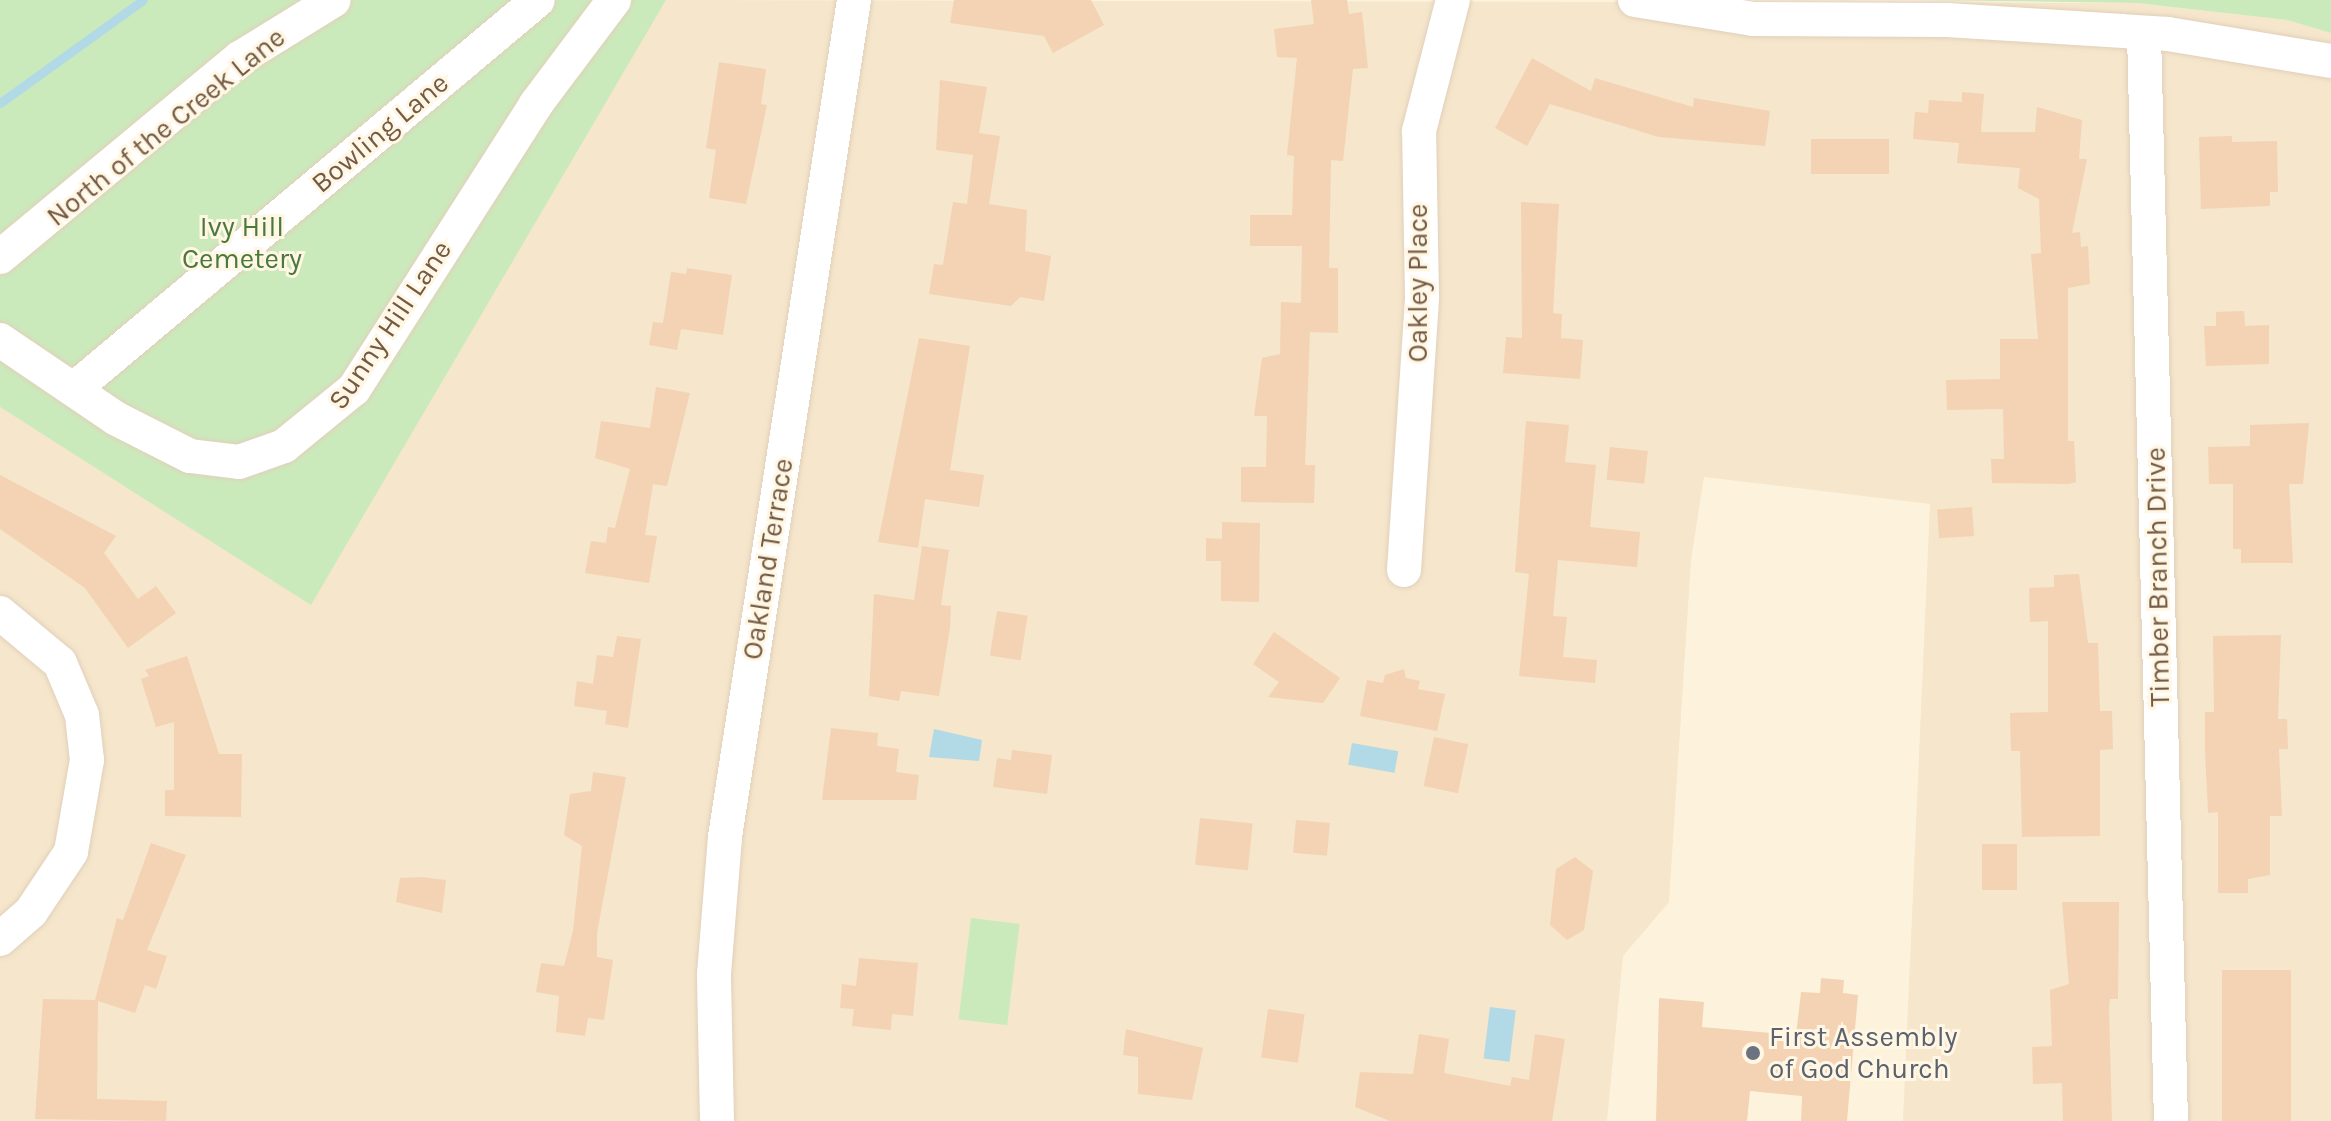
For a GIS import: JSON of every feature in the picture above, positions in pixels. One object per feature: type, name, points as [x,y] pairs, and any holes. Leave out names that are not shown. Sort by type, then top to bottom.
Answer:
[{"type":"street","name":"North of the Creek Lane","points":[[0,257],[240,58],[334,0]]},
{"type":"street","name":"Bowling Lane","points":[[74,389],[538,0]]},
{"type":"street","name":"Sunny Hill Lane","points":[[0,340],[152,440],[201,459],[239,462],[276,450],[326,419],[357,385],[536,104],[614,0]]},
{"type":"street","name":"Oakland Terrace","points":[[717,1121],[714,974],[725,837],[854,0]]},
{"type":"street","name":"Oakley Place","points":[[1404,570],[1422,297],[1419,131],[1453,0]]},
{"type":"street","points":[[1635,0],[1753,19],[1947,20],[2144,33],[2331,61]]},
{"type":"street","name":"Timber Branch Drive","points":[[2144,33],[2171,1121]]},
{"type":"street","points":[[0,613],[60,663],[82,715],[87,760],[71,852],[31,912],[0,939]]},
{"type":"shaded area","points":[[666,0],[2137,3],[2287,20],[2331,33],[2331,1121],[1903,1121],[1930,504],[1704,477],[1691,560],[1669,902],[1623,956],[1607,1121],[0,1121],[0,407],[50,438],[633,53]]},
{"type":"green space","name":"Ivy Hill Cemetery","points":[[0,0],[666,0],[311,605],[0,407]]},
{"type":"green space","points":[[1924,0],[2331,0],[2331,33],[2287,20],[2137,3]]},
{"type":"green space","points":[[971,918],[1020,924],[1007,1025],[959,1019]]},
{"type":"water","points":[[934,729],[982,740],[979,761],[929,757]]},
{"type":"water","points":[[1352,743],[1398,751],[1394,773],[1348,765]]},
{"type":"water","points":[[1490,1007],[1516,1010],[1509,1062],[1484,1059]]},
{"type":"building","points":[[954,0],[1091,0],[1104,25],[1053,53],[1044,36],[950,23]]},
{"type":"building","points":[[1311,0],[1347,0],[1349,14],[1362,12],[1368,68],[1353,69],[1343,161],[1331,160],[1329,268],[1338,268],[1338,333],[1310,332],[1305,465],[1315,465],[1314,503],[1241,502],[1241,467],[1266,467],[1267,416],[1254,416],[1262,358],[1280,354],[1281,302],[1301,303],[1302,246],[1250,246],[1250,215],[1292,215],[1294,156],[1287,155],[1297,58],[1277,57],[1274,29],[1314,24]]},
{"type":"building","points":[[1532,58],[1591,91],[1595,78],[1693,107],[1694,98],[1770,111],[1765,146],[1659,137],[1550,104],[1527,146],[1495,128]]},
{"type":"building","points":[[719,62],[766,69],[761,104],[767,105],[746,204],[709,198],[716,150],[706,148]]},
{"type":"building","points":[[940,80],[987,87],[979,133],[1000,136],[989,204],[1027,210],[1025,251],[1051,256],[1044,301],[1020,297],[1011,306],[929,294],[934,264],[943,265],[953,202],[967,204],[973,155],[936,150]]},
{"type":"building","points":[[1962,92],[1984,94],[1981,132],[2035,132],[2037,107],[2082,120],[2079,159],[2087,159],[2072,233],[2080,232],[2081,247],[2088,246],[2090,284],[2068,288],[2068,441],[2074,441],[2076,482],[2069,484],[1992,483],[1991,459],[2004,459],[2003,409],[1947,410],[1946,380],[2000,379],[2000,339],[2038,339],[2031,254],[2041,253],[2039,199],[2018,188],[2020,168],[1957,163],[1959,143],[1913,139],[1915,112],[1928,113],[1929,100],[1962,102]]},
{"type":"building","points":[[2232,136],[2232,142],[2277,141],[2278,192],[2270,192],[2270,206],[2201,209],[2199,137]]},
{"type":"building","points":[[1811,139],[1889,139],[1889,174],[1811,174]]},
{"type":"building","points":[[1521,202],[1559,204],[1553,313],[1562,314],[1561,338],[1583,340],[1580,379],[1503,373],[1506,337],[1522,338]]},
{"type":"building","points":[[687,268],[732,275],[723,335],[681,329],[677,350],[649,345],[653,322],[663,323],[671,272],[686,274]]},
{"type":"building","points":[[2244,311],[2245,326],[2269,325],[2269,364],[2206,366],[2204,326],[2216,326],[2216,312]]},
{"type":"building","points":[[919,338],[970,346],[950,470],[984,475],[979,507],[925,499],[918,548],[878,542]]},
{"type":"building","points":[[656,387],[690,393],[667,486],[653,484],[645,535],[657,536],[649,583],[585,573],[591,541],[606,543],[608,527],[615,528],[630,469],[595,458],[601,421],[650,428]]},
{"type":"building","points":[[1526,421],[1569,425],[1565,462],[1596,465],[1590,527],[1640,532],[1637,567],[1558,560],[1553,616],[1567,617],[1563,657],[1597,660],[1595,683],[1519,676],[1529,574],[1515,572]]},
{"type":"building","points":[[2309,423],[2303,484],[2289,484],[2293,563],[2241,563],[2241,549],[2233,549],[2233,484],[2209,484],[2208,447],[2250,446],[2250,425]]},
{"type":"building","points":[[1610,447],[1648,451],[1644,484],[1607,480]]},
{"type":"building","points":[[0,475],[116,536],[104,553],[138,599],[156,586],[176,613],[128,648],[85,588],[0,529]]},
{"type":"building","points":[[1972,507],[1974,536],[1939,538],[1937,509]]},
{"type":"building","points":[[1222,522],[1260,523],[1259,602],[1221,601],[1221,561],[1206,561],[1206,538],[1222,539]]},
{"type":"building","points":[[922,546],[949,550],[941,605],[951,606],[950,628],[939,696],[901,691],[899,701],[869,696],[874,594],[914,600]]},
{"type":"building","points":[[2079,574],[2088,643],[2098,643],[2100,711],[2112,711],[2113,749],[2100,750],[2100,836],[2022,837],[2020,751],[2011,751],[2010,713],[2048,712],[2048,621],[2030,622],[2029,588],[2054,587],[2054,575]]},
{"type":"building","points":[[997,611],[1028,616],[1021,660],[990,655]]},
{"type":"building","points":[[1274,632],[1340,678],[1323,703],[1268,697],[1279,682],[1253,664]]},
{"type":"building","points":[[2281,635],[2278,719],[2287,719],[2288,749],[2279,749],[2282,816],[2270,816],[2270,875],[2248,879],[2248,893],[2218,893],[2218,812],[2208,813],[2205,751],[2205,712],[2214,712],[2213,636]]},
{"type":"building","points":[[617,636],[641,639],[628,728],[605,724],[607,711],[574,706],[577,681],[593,684],[597,655],[613,657]]},
{"type":"building","points":[[187,656],[219,754],[242,754],[241,817],[165,816],[165,790],[174,790],[174,722],[156,727],[141,679],[149,676],[145,670]]},
{"type":"building","points":[[1404,669],[1406,678],[1420,681],[1418,689],[1445,694],[1437,731],[1360,716],[1367,680],[1383,683],[1385,675]]},
{"type":"building","points":[[831,728],[878,733],[877,746],[899,749],[896,772],[919,775],[916,800],[822,800]]},
{"type":"building","points":[[1434,737],[1468,744],[1458,793],[1424,786]]},
{"type":"building","points":[[1012,750],[1052,755],[1047,794],[993,787],[997,758],[1011,760]]},
{"type":"building","points":[[593,772],[626,777],[597,933],[597,957],[613,960],[604,1020],[588,1018],[585,1036],[556,1032],[559,996],[536,992],[541,963],[564,966],[573,931],[582,846],[564,835],[570,794],[591,791]]},
{"type":"building","points":[[1200,818],[1253,824],[1248,870],[1195,865]]},
{"type":"building","points":[[1296,820],[1330,823],[1327,856],[1293,853]]},
{"type":"building","points":[[151,843],[186,855],[147,950],[167,956],[156,989],[145,985],[135,1013],[98,1001],[97,1099],[167,1101],[166,1121],[35,1119],[43,999],[95,1000],[117,918],[123,920]]},
{"type":"building","points":[[1982,844],[2017,844],[2017,890],[1982,890]]},
{"type":"building","points":[[1575,857],[1593,871],[1584,930],[1567,940],[1550,925],[1556,869]]},
{"type":"building","points":[[400,878],[446,880],[442,913],[396,902]]},
{"type":"building","points":[[2062,902],[2119,902],[2118,999],[2110,999],[2109,1007],[2112,1121],[2063,1121],[2062,1083],[2033,1084],[2032,1047],[2052,1046],[2050,990],[2069,984]]},
{"type":"building","points":[[859,958],[918,963],[913,1016],[892,1014],[891,1030],[852,1026],[854,1009],[840,1008],[842,984],[856,986]]},
{"type":"building","points":[[2222,970],[2291,970],[2291,1121],[2222,1121]]},
{"type":"building","name":"First Assembly of God Church","points":[[1821,978],[1844,980],[1843,993],[1858,995],[1847,1121],[1801,1121],[1802,1096],[1750,1091],[1747,1121],[1656,1121],[1659,998],[1704,1002],[1702,1027],[1796,1035],[1801,992],[1820,993]]},
{"type":"building","points":[[1268,1009],[1305,1014],[1298,1063],[1261,1058]]},
{"type":"building","points":[[1126,1029],[1203,1048],[1192,1100],[1138,1094],[1138,1057],[1123,1055]]},
{"type":"building","points":[[1419,1034],[1449,1039],[1444,1073],[1510,1086],[1512,1077],[1529,1080],[1535,1034],[1565,1039],[1552,1121],[1390,1121],[1355,1107],[1360,1072],[1413,1074]]},
{"type":"waterway","points":[[0,103],[143,0]]},
{"type":"place","name":"First Assembly of God Church","points":[[1753,1053]]}]
